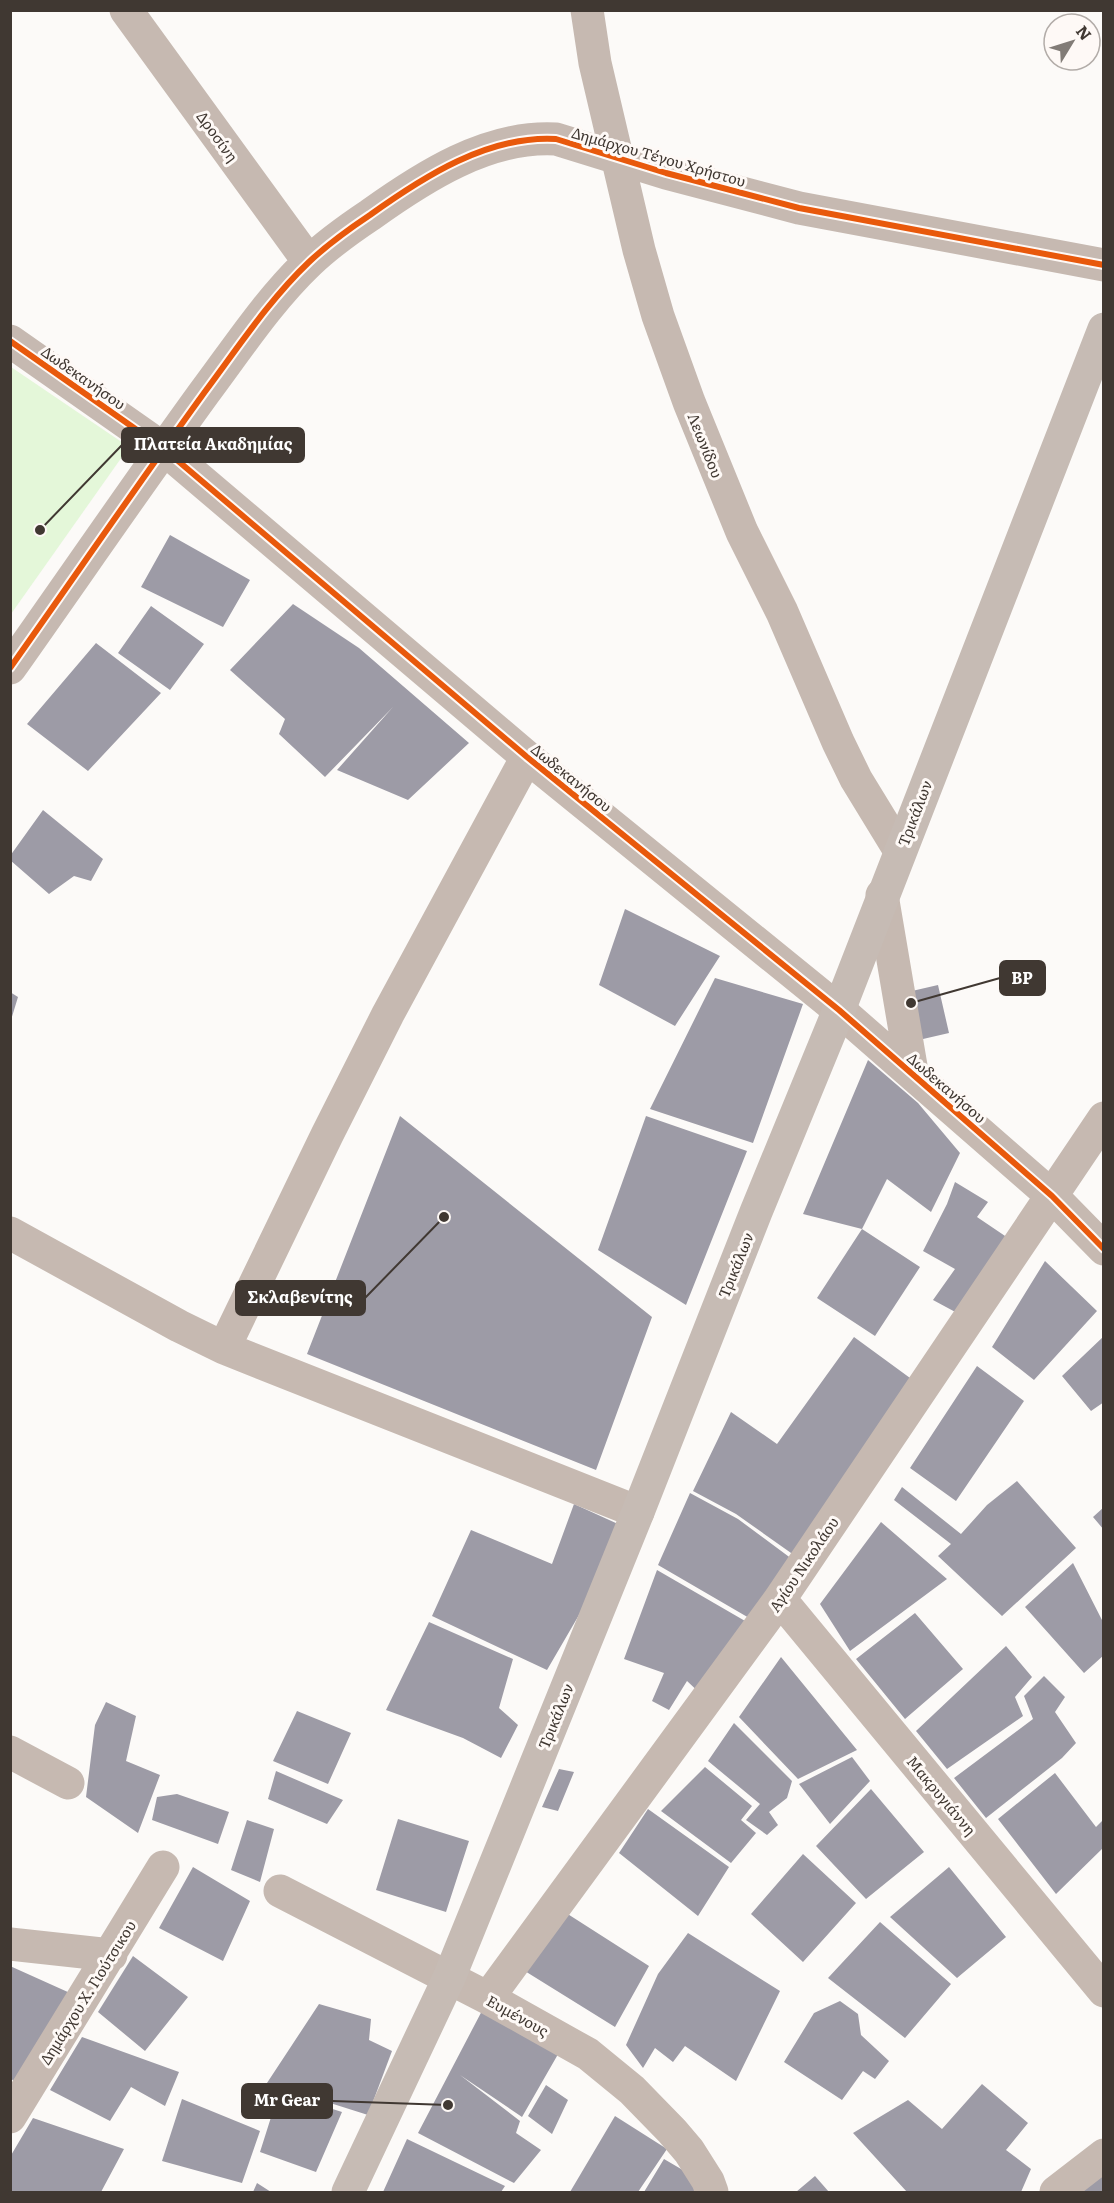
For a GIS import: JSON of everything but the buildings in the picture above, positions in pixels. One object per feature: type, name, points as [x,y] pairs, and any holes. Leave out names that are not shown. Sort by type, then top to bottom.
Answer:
[{"type":"main road","name":"Τρικάλων","points":[[348,2193],[448,1978],[638,1512],[839,1010],[1104,329]]},
{"type":"street","name":"Δροσίνη","points":[[126,10],[309,262]]},
{"type":"street","name":"Λεωνίδου","points":[[587,10],[595,63],[639,250],[658,316],[712,463],[782,612],[856,779],[900,851]]},
{"type":"street","name":"Δημάρχου Τέγου Χρήστου","points":[[10,668],[164,448],[263,315],[309,262],[342,235],[401,194],[445,168],[483,150],[537,138],[568,141],[618,158],[799,208],[1104,265]]},
{"type":"street","name":"Δωδεκανήσου","points":[[10,341],[164,448],[527,757],[912,1072],[1052,1196],[1104,1249]]},
{"type":"street","points":[[224,1348],[388,1014],[527,757]]},
{"type":"street","points":[[882,895],[912,1072]]},
{"type":"street","name":"Αγίου Νικολάου","points":[[488,1998],[780,1599],[1104,1118]]},
{"type":"street","points":[[10,1233],[179,1326],[224,1348],[638,1512]]},
{"type":"street","name":"Μακρυγιάννη","points":[[780,1599],[1104,1991]]},
{"type":"street","points":[[10,1752],[68,1783]]},
{"type":"street","name":"Δημάρχου Χ. Γιούτσικου","points":[[10,2117],[163,1867]]},
{"type":"street","name":"Ευμένους","points":[[280,1891],[488,1998],[588,2054],[624,2083],[683,2144],[708,2181],[712,2193]]},
{"type":"street","points":[[10,1944],[111,1955]]},
{"type":"street","points":[[1056,2193],[1104,2155]]},
{"type":"green space","points":[[11,367],[129,447],[11,614]]},
{"type":"cycle path","points":[[10,668],[204,393],[280,292],[309,262],[354,226],[434,173],[481,151],[506,144],[556,139],[666,173],[799,208],[1104,265]]},
{"type":"cycle path","points":[[10,341],[164,449],[527,757],[839,1010],[1052,1196],[1104,1249]]},
{"type":"place","name":"Πλατεία Ακαδημίας","points":[[40,530]]},
{"type":"place","name":"BP","points":[[911,1003]]},
{"type":"place","name":"Σκλαβενίτης","points":[[444,1217]]},
{"type":"place","name":"Mr Gear","points":[[448,2105]]}]
